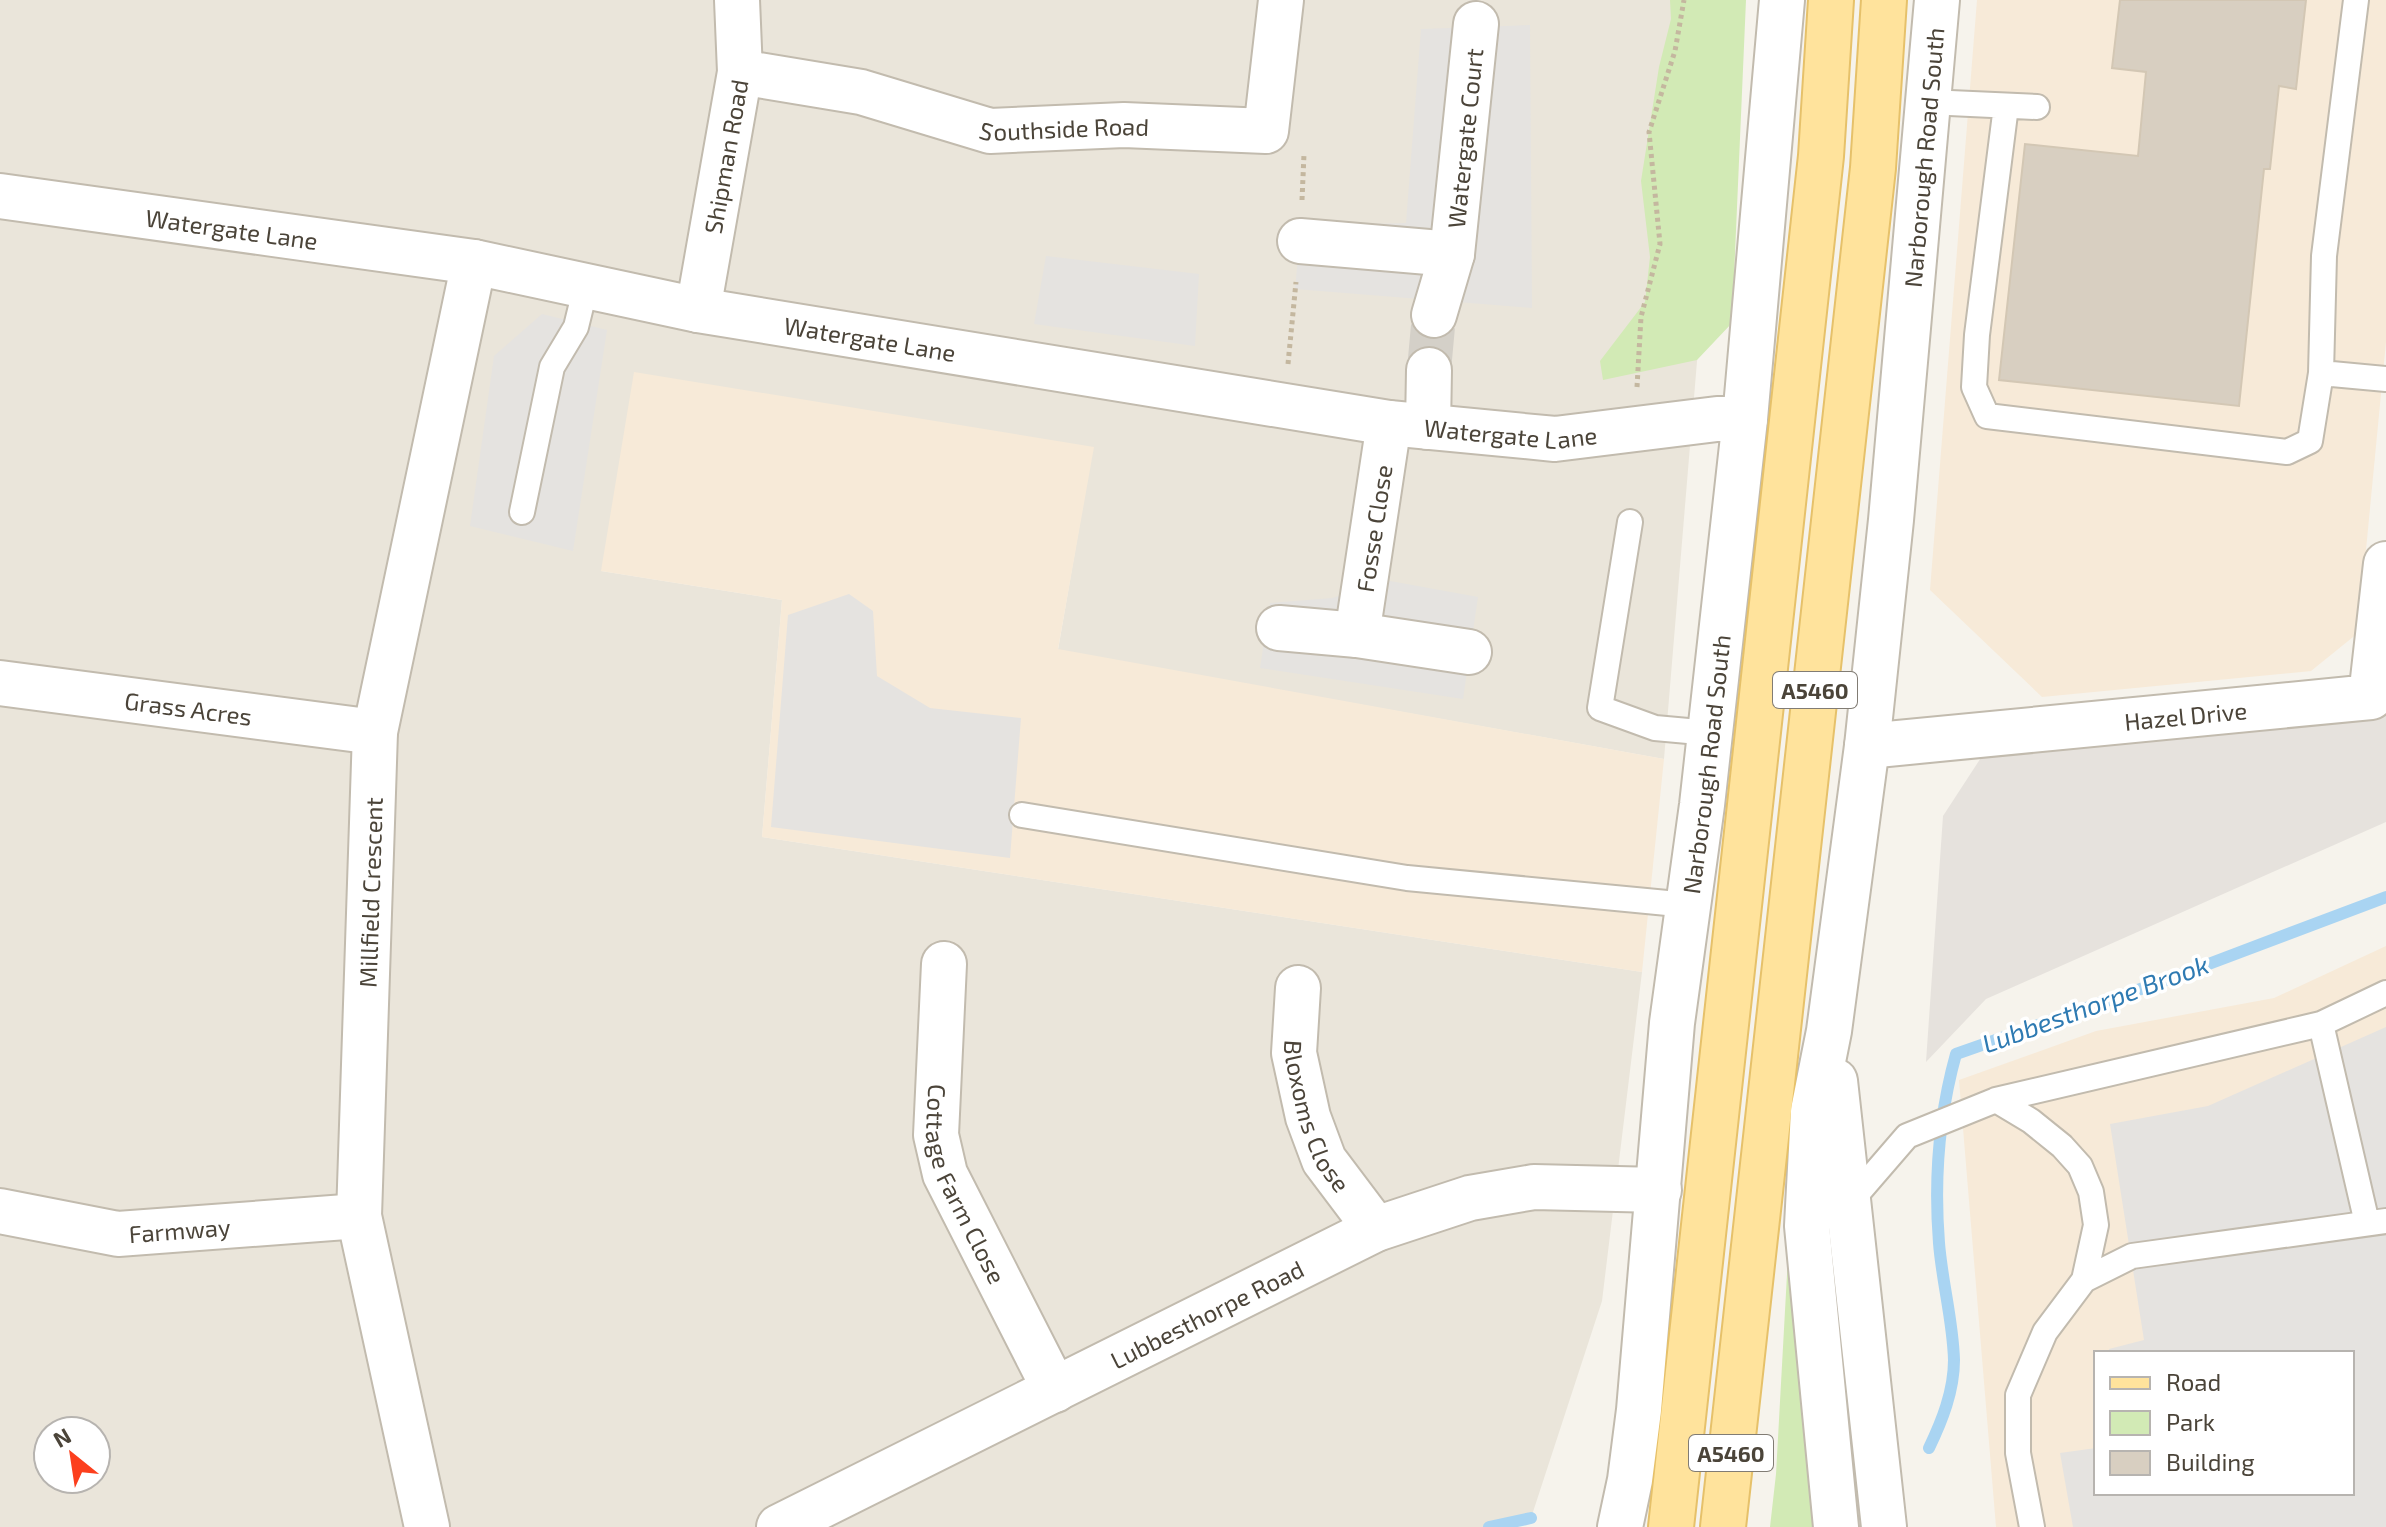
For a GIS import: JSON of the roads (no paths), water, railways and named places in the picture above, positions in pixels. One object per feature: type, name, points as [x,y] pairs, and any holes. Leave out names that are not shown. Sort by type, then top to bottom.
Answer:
[{"type":"main road","name":"Narborough Road South","points":[[1671,1527],[1821,156],[1831,0]]},
{"type":"main road","name":"Narborough Road South","points":[[1723,1527],[1873,168],[1884,0]]},
{"type":"street","name":"Shipman Road","points":[[698,310],[740,72],[737,0]]},
{"type":"street","name":"Southside Road","points":[[740,72],[861,92],[990,131],[1124,125],[1266,131],[1281,0]]},
{"type":"street","name":"Narborough Road South","points":[[1620,1527],[1639,1410],[1672,1023],[1710,733],[1745,419],[1782,0]]},
{"type":"street","name":"Narborough Road South","points":[[1836,1527],[1807,1226],[1813,1111],[1829,1031],[1867,746],[1891,520],[1937,0]]},
{"type":"street","name":"Watergate Court","points":[[1434,315],[1452,254],[1476,24]]},
{"type":"street","name":"Watergate Lane","points":[[0,196],[474,262],[698,310],[1408,425],[1555,439],[1717,419],[1745,419]]},
{"type":"street","name":"Watergate Court","points":[[1300,241],[1452,254]]},
{"type":"street","name":"Millfield Crescent","points":[[427,1527],[359,1216],[375,732],[474,262]]},
{"type":"street","points":[[1408,425],[1429,370]]},
{"type":"street","name":"Fosse Close","points":[[1357,635],[1408,425]]},
{"type":"street","name":"Hazel Drive","points":[[1867,746],[2371,697],[2380,663],[2386,564]]},
{"type":"street","points":[[1279,628],[1357,635],[1469,652]]},
{"type":"street","name":"Grass Acres","points":[[0,683],[375,732]]},
{"type":"street","name":"Cottage Farm Close","points":[[944,964],[936,1135],[945,1174],[1055,1390]]},
{"type":"street","name":"Bloxoms Close","points":[[1298,988],[1294,1053],[1308,1117],[1324,1160],[1376,1229]]},
{"type":"street","name":"Narborough Road South","points":[[1829,1031],[1884,1527]]},
{"type":"street","name":"Lubbesthorpe Road","points":[[779,1527],[1376,1229],[1470,1198],[1534,1187],[1659,1190]]},
{"type":"street","name":"Farmway","points":[[0,1211],[118,1234],[359,1216]]},
{"type":"lane","points":[[2006,106],[1977,335],[1974,387],[1987,416],[2287,452],[2310,441],[2321,373],[2324,256],[2356,0]]},
{"type":"lane","points":[[1928,102],[2037,107]]},
{"type":"lane","points":[[522,512],[552,367],[576,327],[586,286]]},
{"type":"lane","points":[[2321,373],[2386,379]]},
{"type":"lane","points":[[1630,522],[1600,708],[1655,728],[1710,733]]},
{"type":"lane","points":[[1022,815],[1407,878],[1688,905]]},
{"type":"lane","points":[[1850,1202],[1907,1136],[1996,1100],[2321,1024],[2386,993]]},
{"type":"lane","points":[[2084,1280],[2132,1256],[2376,1222],[2321,1024]]},
{"type":"lane","points":[[1996,1100],[2031,1121],[2062,1146],[2080,1166],[2091,1192],[2096,1225],[2084,1280],[2045,1332],[2018,1395],[2018,1453],[2032,1527]]},
{"type":"lane","points":[[1870,1412],[1897,1474],[1903,1527]]},
{"type":"waterway","name":"Lubbesthorpe Brook","points":[[1929,1448],[1946,1406],[1954,1360],[1939,1243],[1937,1195],[1942,1124],[1956,1054],[2169,979],[2386,897]]},
{"type":"waterway","name":"Lubbesthorpe Brook","points":[[1489,1527],[1531,1518]]},
{"type":"tunnel","points":[[1429,370],[1434,315]]}]
